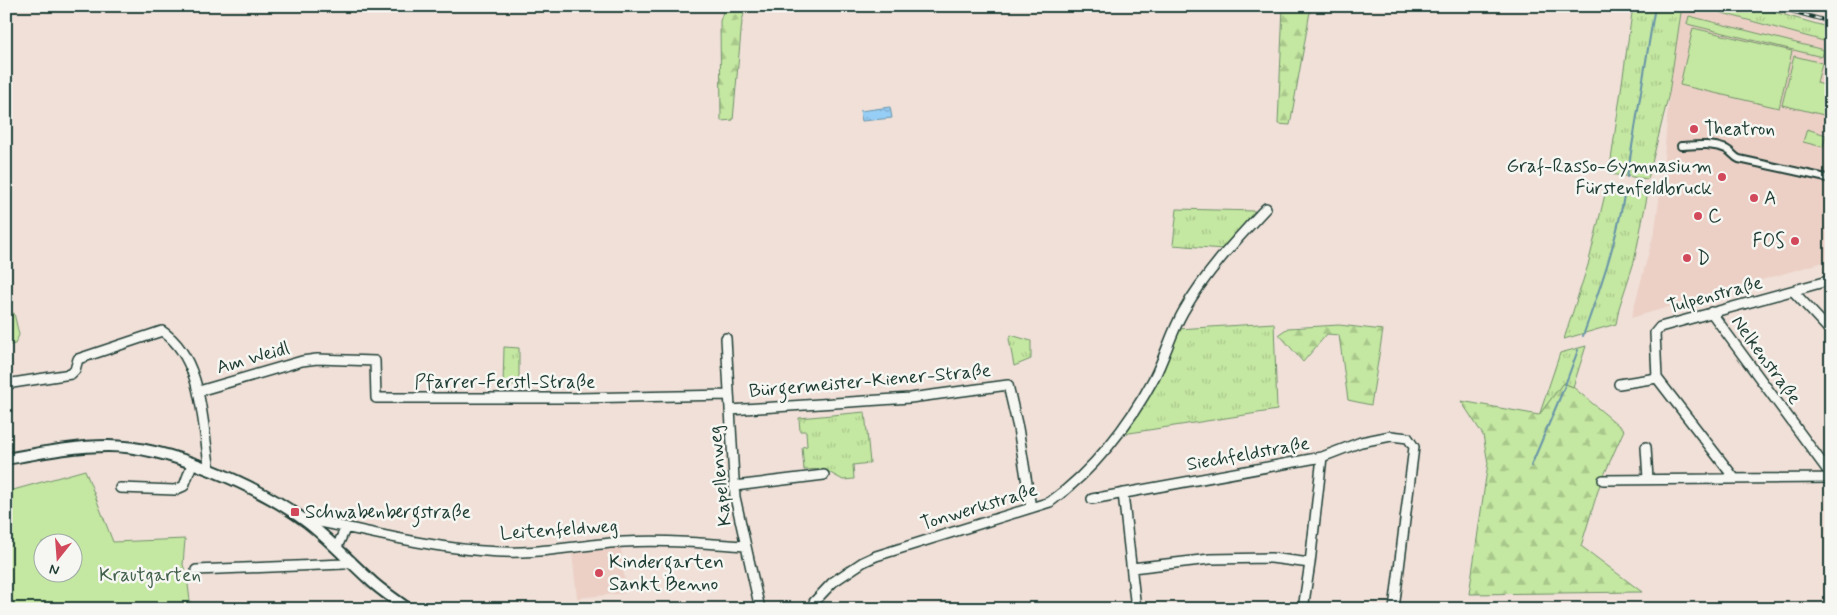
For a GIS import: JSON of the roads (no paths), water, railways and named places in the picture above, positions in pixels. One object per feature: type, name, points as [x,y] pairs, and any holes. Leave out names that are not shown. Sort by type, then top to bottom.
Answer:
[{"type":"street","points":[[1681,146],[1707,144],[1726,149],[1740,159],[1831,179]]},
{"type":"street","name":"Tonwerkstraße","points":[[812,609],[814,602],[832,582],[863,562],[876,556],[1050,502],[1064,492],[1087,470],[1118,435],[1138,406],[1155,376],[1176,326],[1196,292],[1212,269],[1266,208]]},
{"type":"street","name":"Tulpenstraße","points":[[1657,378],[1655,333],[1660,327],[1831,280]]},
{"type":"street","points":[[1793,290],[1831,332]]},
{"type":"street","name":"Nelkenstraße","points":[[1711,312],[1831,477]]},
{"type":"street","points":[[6,384],[71,374],[75,370],[78,359],[162,331],[170,337],[187,362],[199,391],[210,470]]},
{"type":"street","name":"Kapellenweg","points":[[726,338],[737,506],[760,609]]},
{"type":"street","name":"Am Weidl","points":[[199,391],[302,361],[317,359]]},
{"type":"street","name":"Pfarrer-Ferstl-Straße","points":[[317,359],[375,361],[376,398],[582,398],[729,395]]},
{"type":"street","points":[[1619,384],[1657,378],[1735,479]]},
{"type":"street","name":"Bürgermeister-Kiener-Straße","points":[[730,410],[910,398],[1008,385],[1018,428],[1031,508]]},
{"type":"street","name":"Siechfeldstraße","points":[[1092,499],[1322,457],[1361,442],[1391,436],[1408,438],[1414,447],[1394,609]]},
{"type":"street","points":[[6,459],[70,448],[108,446],[150,451],[210,470],[280,505],[307,522],[370,580],[408,609]]},
{"type":"street","points":[[1646,447],[1648,479]]},
{"type":"street","points":[[1303,609],[1322,457]]},
{"type":"street","points":[[120,488],[175,490],[184,486],[192,464]]},
{"type":"street","points":[[735,486],[824,475]]},
{"type":"street","points":[[1603,480],[1831,477]]},
{"type":"street","points":[[1123,493],[1136,609]]},
{"type":"street","name":"Leitenfeldweg","points":[[307,522],[320,522],[478,550],[522,552],[624,542],[663,541],[745,546]]},
{"type":"street","points":[[337,548],[346,527]]},
{"type":"street","points":[[1132,568],[1210,559],[1271,558],[1310,563]]},
{"type":"street","points":[[196,570],[344,564],[351,561]]},
{"type":"water","points":[[890,107],[892,118],[862,121],[860,111]]},
{"type":"waterway","points":[[1627,177],[1655,6]]},
{"type":"waterway","points":[[1583,336],[1613,246],[1625,190]]},
{"type":"waterway","points":[[1531,466],[1578,350]]},
{"type":"railway","points":[[1772,6],[1831,22]]},
{"type":"place","name":"Theatron","points":[[1694,129]]},
{"type":"place","name":"Graf-Rasso-Gymnasium Fürstenfeldbruck","points":[[1722,177]]},
{"type":"place","name":"A","points":[[1754,198]]},
{"type":"place","name":"C","points":[[1698,216]]},
{"type":"place","name":"FOS","points":[[1795,241]]},
{"type":"place","name":"D","points":[[1687,258]]},
{"type":"place","name":"Schwabenbergstraße","points":[[295,512]]},
{"type":"place","name":"Kindergarten Sankt Benno","points":[[599,573]]},
{"type":"park label","name":"Krautgarten","points":[[150,575]]}]
